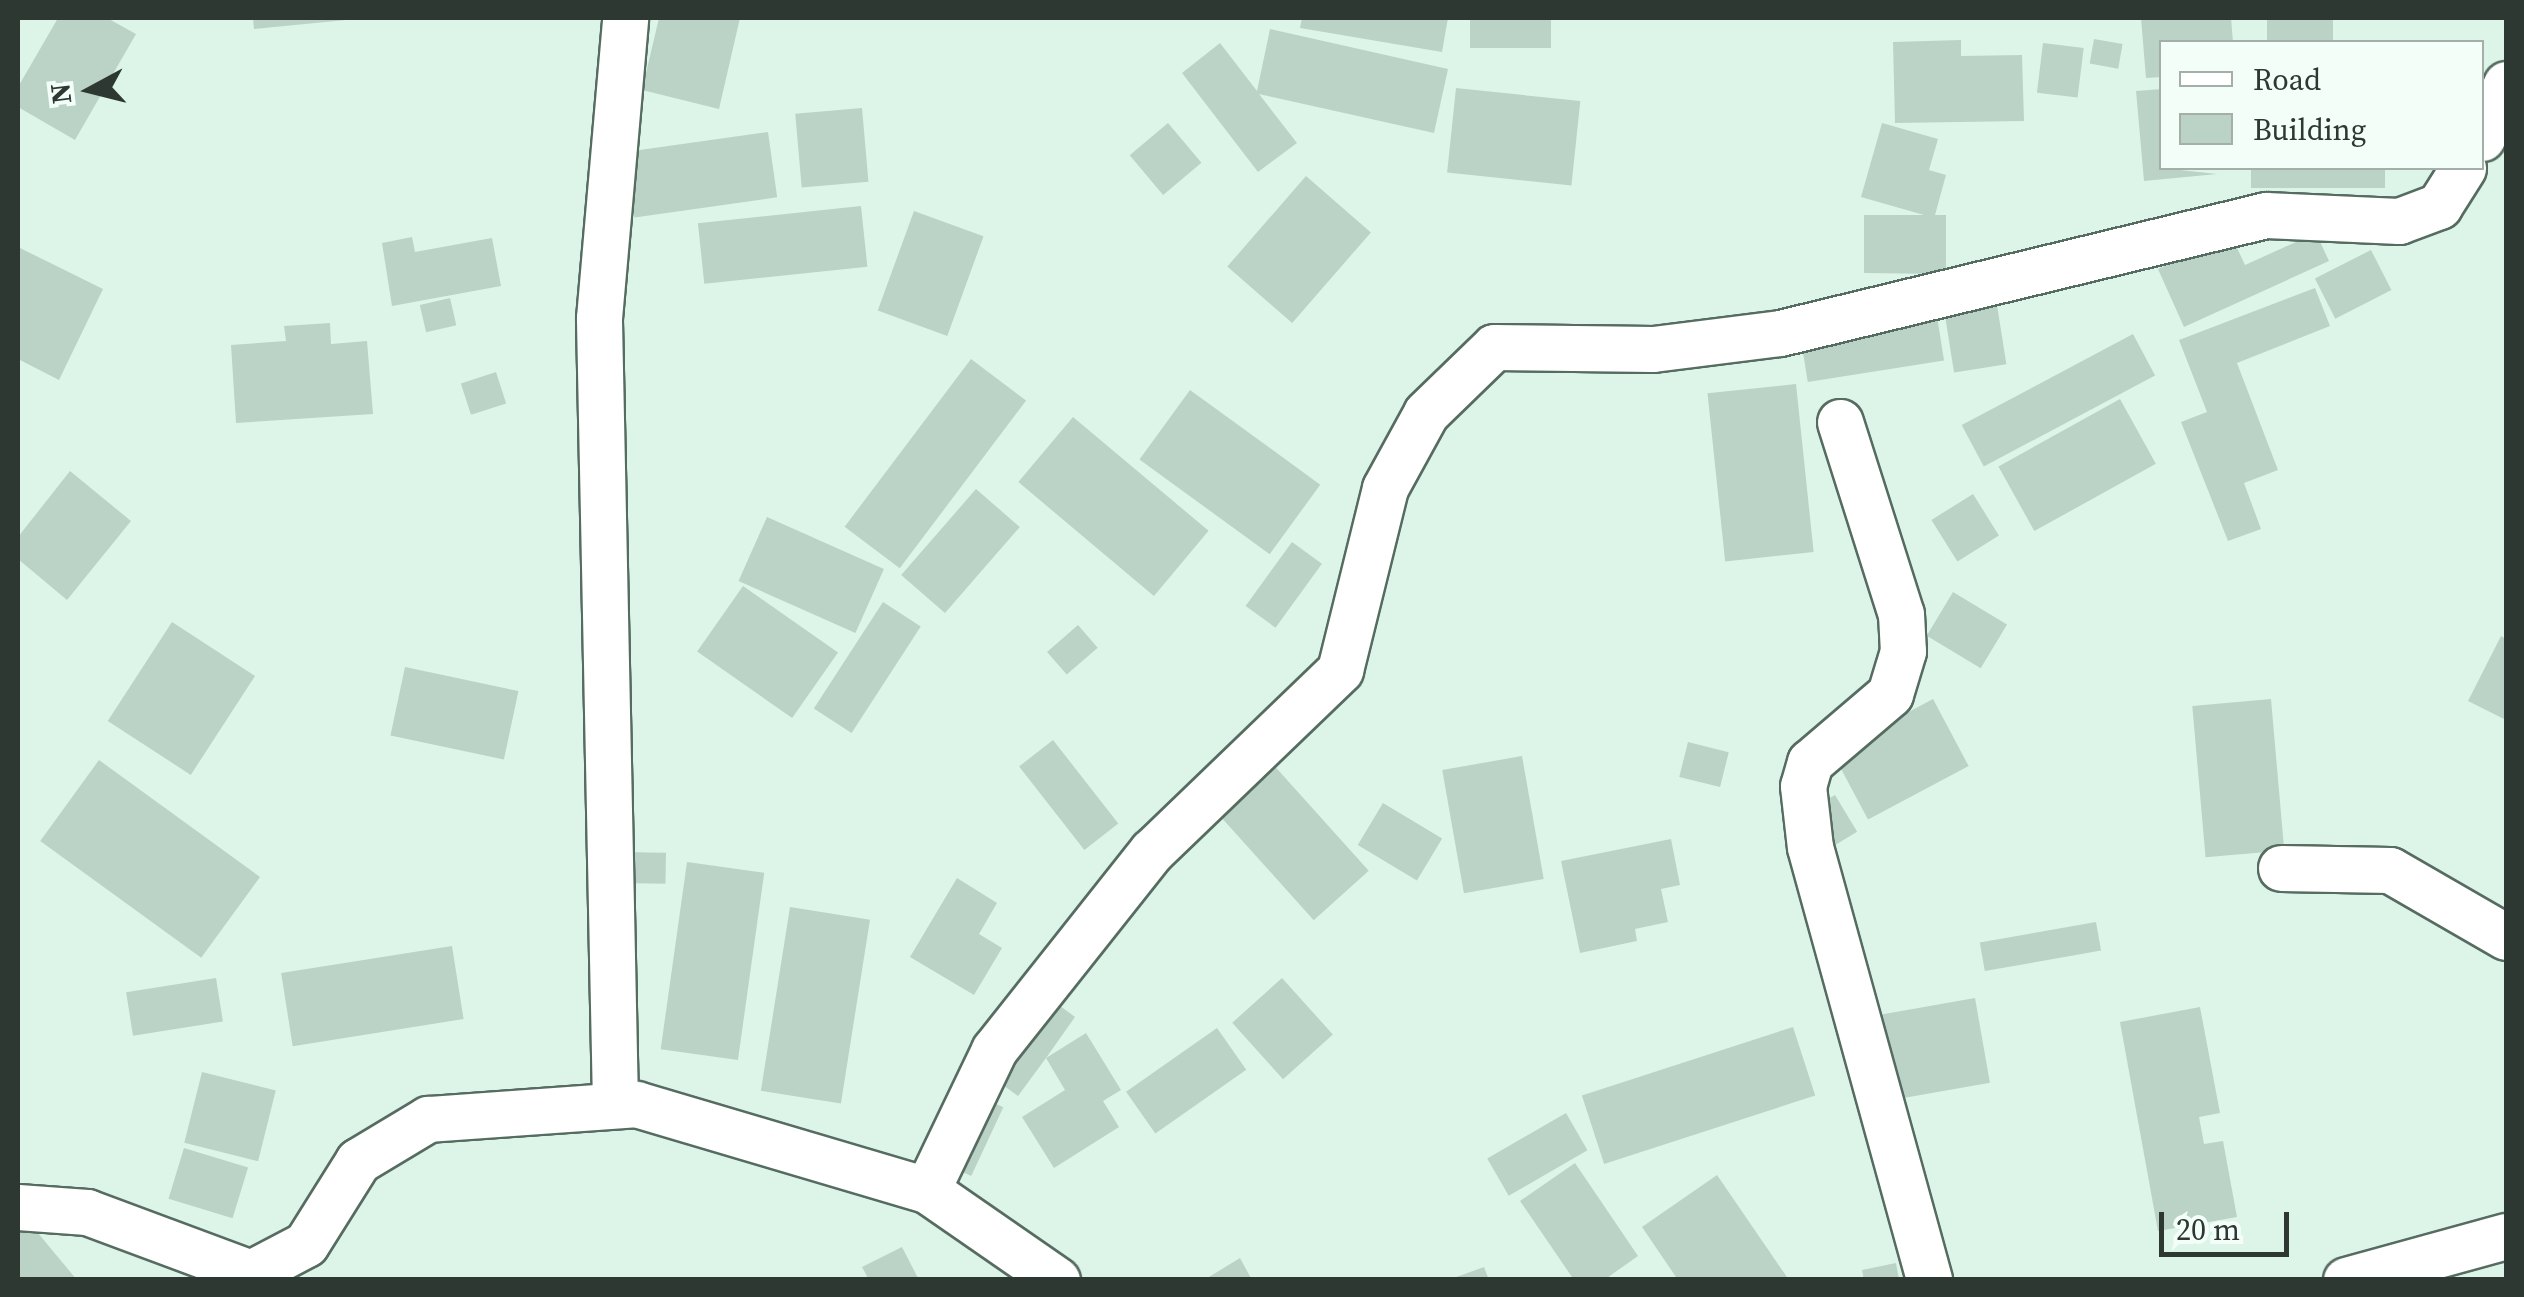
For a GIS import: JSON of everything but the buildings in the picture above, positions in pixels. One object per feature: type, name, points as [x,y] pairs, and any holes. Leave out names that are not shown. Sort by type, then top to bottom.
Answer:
[{"type":"street","points":[[615,1104],[599,318],[625,18]]},
{"type":"street","points":[[2484,134],[2506,84]]},
{"type":"street","points":[[928,1190],[994,1050],[1103,912],[1152,851],[1340,670],[1386,488],[1426,413],[1494,347],[1653,349],[1780,333],[2266,214],[2399,221],[2439,206],[2463,170]]},
{"type":"street","points":[[1840,422],[1900,614],[1903,651],[1890,694],[1810,762],[1802,786],[1810,847],[1929,1280]]},
{"type":"street","points":[[2281,868],[2390,870],[2506,937]]},
{"type":"street","points":[[18,1206],[87,1212],[251,1273],[306,1244],[358,1161],[428,1118],[615,1104],[758,1133],[928,1190],[1056,1280]]},
{"type":"street","points":[[2346,1280],[2506,1236]]}]
